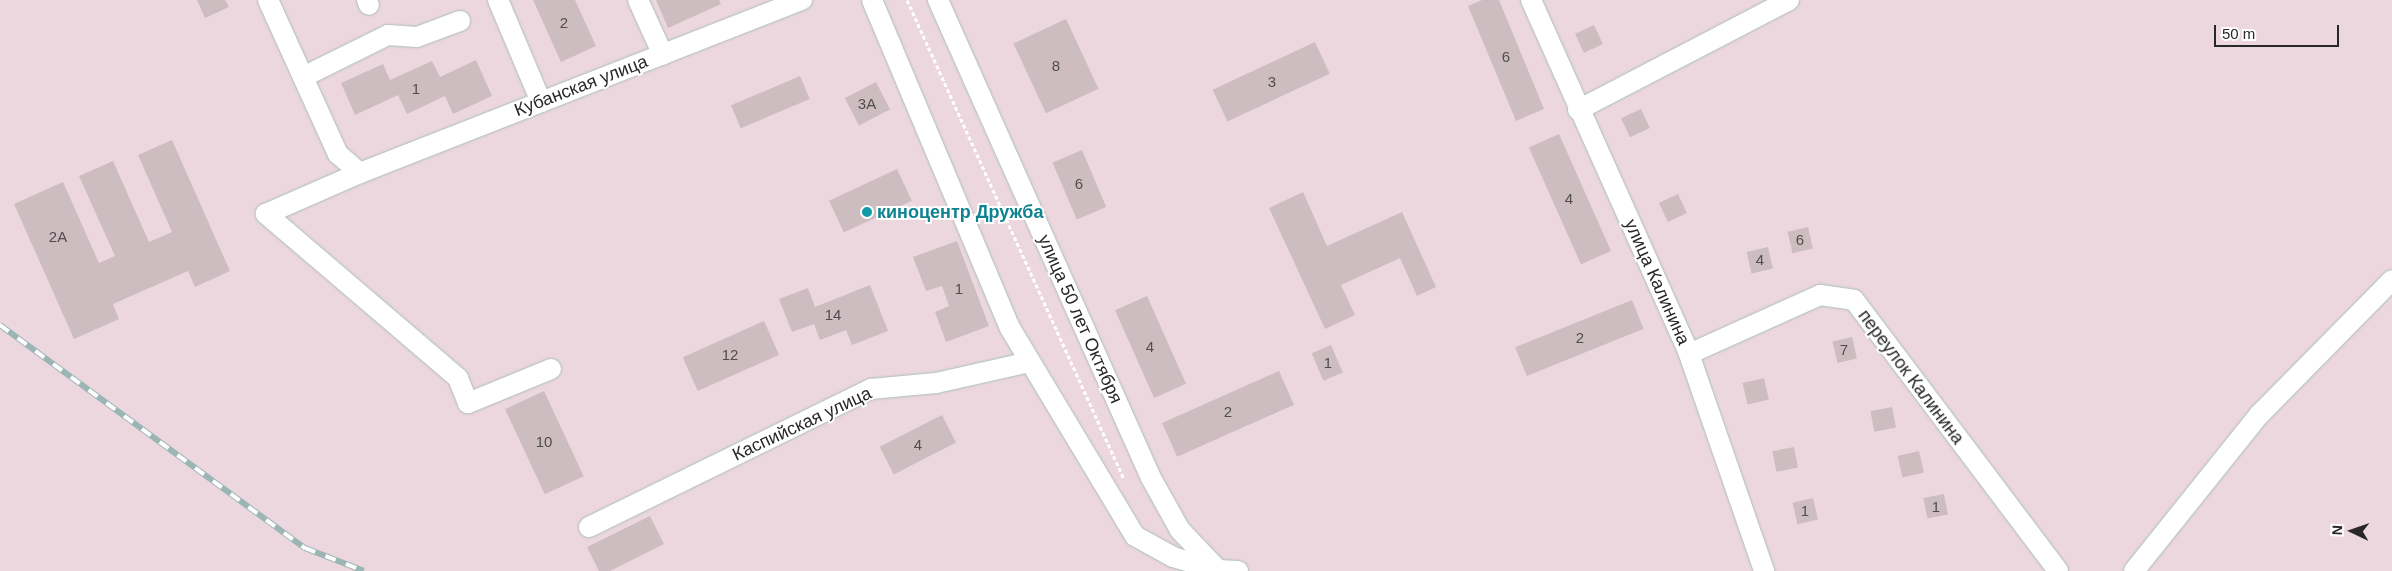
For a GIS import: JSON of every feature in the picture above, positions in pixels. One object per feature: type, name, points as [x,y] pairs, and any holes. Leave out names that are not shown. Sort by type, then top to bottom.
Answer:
[{"type":"street","points":[[268,0],[338,154],[360,173]]},
{"type":"street","points":[[498,0],[542,102]]},
{"type":"street","points":[[638,0],[662,55]]},
{"type":"street","name":"Кубанская улица","points":[[552,369],[468,403],[458,378],[266,214],[360,173],[802,0]]},
{"type":"street","points":[[872,0],[1010,328],[1135,536],[1173,557],[1228,571]]},
{"type":"street","name":"улица 50 лет Октября","points":[[938,0],[1151,478],[1180,530],[1228,571]]},
{"type":"street","name":"улица Калинина","points":[[1531,0],[1578,110],[1689,354],[1764,571]]},
{"type":"street","points":[[1578,110],[1789,0]]},
{"type":"street","points":[[303,77],[388,35],[417,37],[460,21]]},
{"type":"street","points":[[2134,571],[2260,414],[2392,280]]},
{"type":"street","name":"переулок Калинина","points":[[1689,354],[1820,295],[1854,300],[2058,571]]},
{"type":"street","name":"Каспийская улица","points":[[588,527],[871,389],[936,383],[1029,362]]},
{"type":"path","points":[[907,0],[1126,485]]},
{"type":"building","points":[[197,0],[225,0],[229,7],[205,18]]},
{"type":"building","points":[[533,0],[575,0],[596,46],[561,62]]},
{"type":"building","points":[[656,0],[719,0],[721,4],[668,28]]},
{"type":"building","points":[[1482,0],[1499,0],[1544,109],[1516,121],[1468,6]]},
{"type":"building","points":[[1066,19],[1099,89],[1046,113],[1013,44]]},
{"type":"building","points":[[1594,25],[1603,44],[1584,53],[1575,34]]},
{"type":"building","points":[[1315,42],[1330,74],[1227,121],[1213,90]]},
{"type":"building","points":[[476,60],[492,96],[453,114],[445,96],[407,114],[398,95],[355,115],[341,83],[383,64],[390,80],[432,61],[440,77]]},
{"type":"building","points":[[800,76],[810,99],[741,128],[731,105]]},
{"type":"building","points":[[876,82],[890,110],[859,126],[845,98]]},
{"type":"building","points":[[1641,109],[1650,128],[1630,137],[1621,118]]},
{"type":"building","points":[[1559,134],[1611,251],[1581,264],[1529,147]]},
{"type":"building","points":[[172,140],[230,271],[195,287],[188,271],[113,304],[119,319],[74,339],[14,204],[63,182],[99,263],[115,256],[79,176],[113,161],[149,242],[172,232],[138,155]]},
{"type":"building","points":[[1082,150],[1106,207],[1077,220],[1053,163]]},
{"type":"building","points":[[897,169],[912,201],[844,232],[829,201]]},
{"type":"building","points":[[1303,192],[1327,246],[1402,212],[1436,287],[1417,296],[1400,258],[1341,285],[1355,315],[1325,329],[1269,208]]},
{"type":"building","points":[[1678,194],[1687,213],[1668,222],[1659,203]]},
{"type":"building","points":[[1808,227],[1813,248],[1792,253],[1788,232]]},
{"type":"building","points":[[957,241],[989,326],[946,342],[935,312],[949,306],[942,286],[926,291],[913,257]]},
{"type":"building","points":[[1768,247],[1773,268],[1752,273],[1747,252]]},
{"type":"building","points":[[870,285],[888,331],[852,345],[846,330],[820,340],[814,324],[792,332],[779,299],[808,288],[815,307]]},
{"type":"building","points":[[1147,296],[1186,384],[1154,398],[1115,310]]},
{"type":"building","points":[[1632,300],[1644,329],[1527,376],[1515,347]]},
{"type":"building","points":[[764,321],[779,355],[698,391],[683,357]]},
{"type":"building","points":[[1852,337],[1857,358],[1837,363],[1833,341]]},
{"type":"building","points":[[1331,345],[1343,373],[1323,381],[1312,353]]},
{"type":"building","points":[[1279,371],[1294,405],[1177,457],[1162,423]]},
{"type":"building","points":[[1764,378],[1769,399],[1748,404],[1743,383]]},
{"type":"building","points":[[544,391],[584,476],[545,494],[505,409]]},
{"type":"building","points":[[1892,407],[1896,428],[1874,432],[1870,411]]},
{"type":"building","points":[[942,415],[956,443],[894,474],[880,447]]},
{"type":"building","points":[[1794,447],[1798,468],[1776,472],[1772,451]]},
{"type":"building","points":[[1919,451],[1924,472],[1903,477],[1898,456]]},
{"type":"building","points":[[1944,494],[1948,515],[1927,519],[1923,498]]},
{"type":"building","points":[[1813,498],[1818,519],[1797,524],[1793,503]]},
{"type":"building","points":[[650,516],[664,544],[610,571],[599,571],[587,547]]},
{"type":"railway","points":[[0,325],[305,548],[364,571]]},
{"type":"place","name":"киноцентр Дружба","points":[[867,212]]}]
